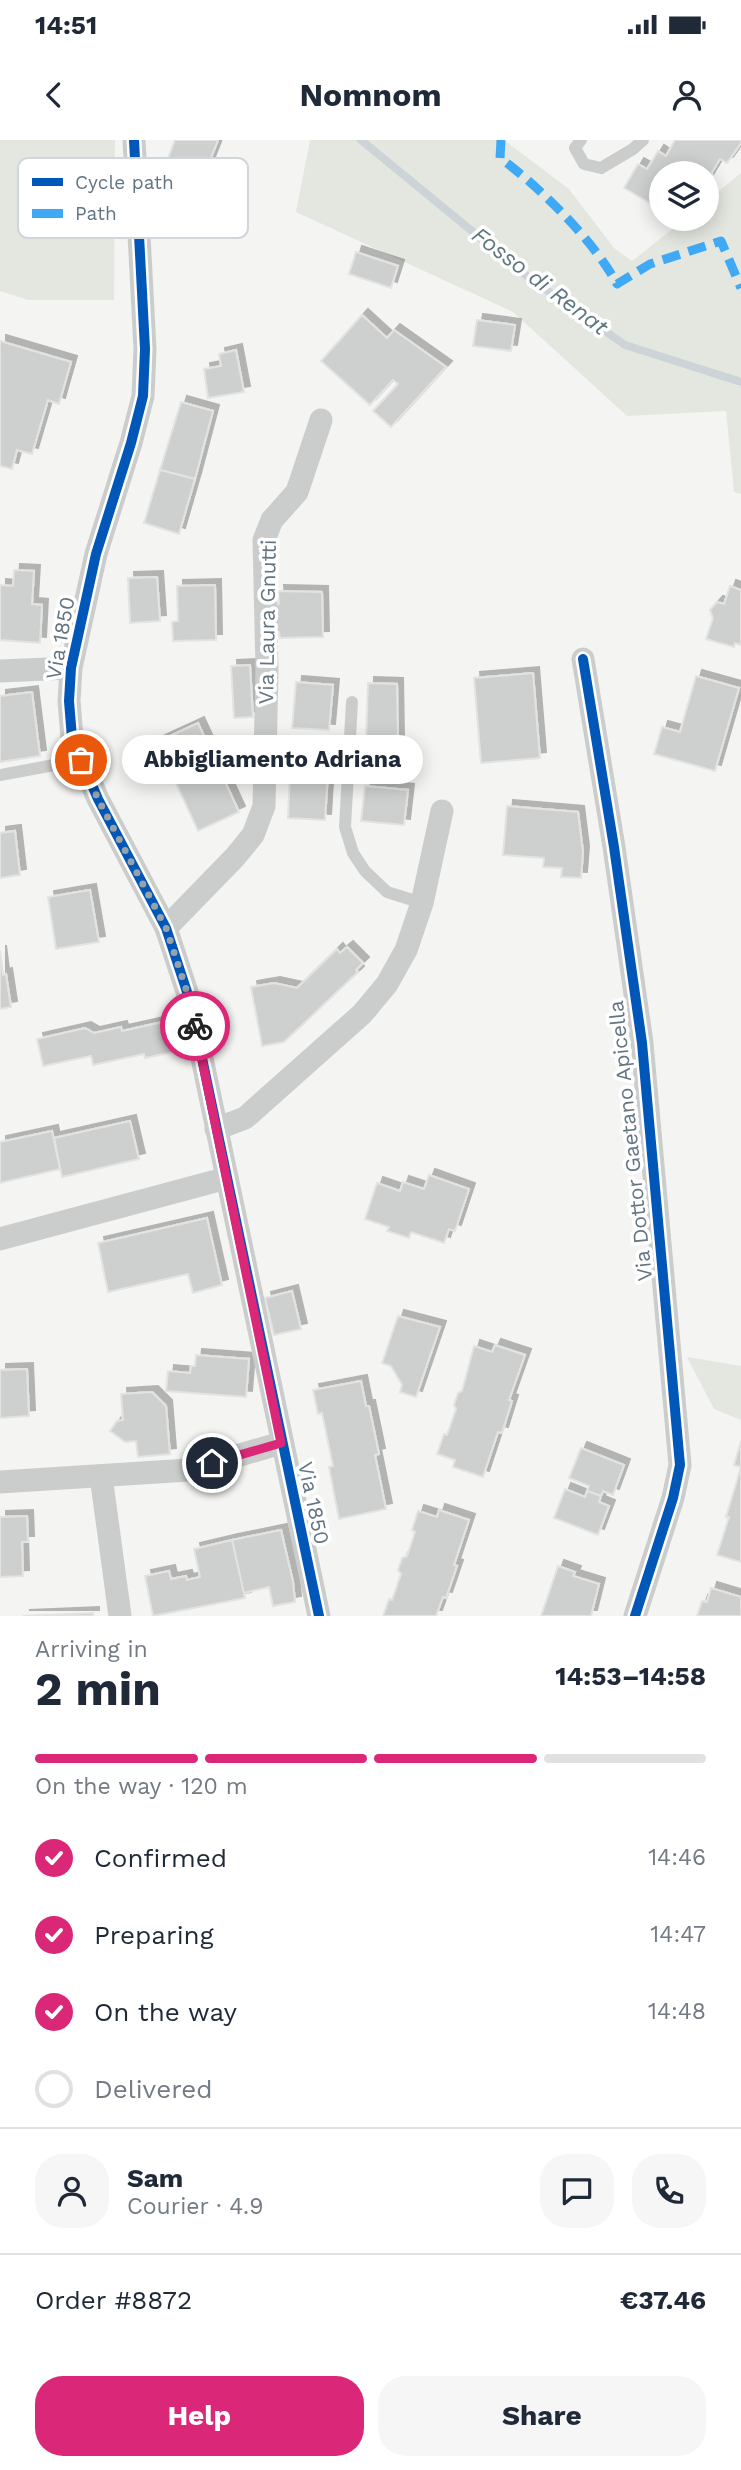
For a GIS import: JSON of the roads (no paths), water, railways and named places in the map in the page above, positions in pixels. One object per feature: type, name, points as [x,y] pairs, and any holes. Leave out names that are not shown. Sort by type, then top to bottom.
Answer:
[{"type":"street","name":"Via 1850","points":[[134,140],[135,158]]},
{"type":"street","name":"Via 1850","points":[[138,238],[145,349],[143,396],[96,554],[71,668],[69,701],[72,738],[98,799],[166,928],[190,1001],[319,1616]]},
{"type":"street","name":"Via Laura Gnutti","points":[[166,928],[235,858],[253,835],[264,806],[267,669],[264,540],[272,520],[297,492],[321,419]]},
{"type":"street","name":"Via Dottor Gaetano Apicella","points":[[583,659],[642,1043],[680,1465],[673,1498],[635,1616]]},
{"type":"street","name":"Via 1850","points":[[0,671],[71,668]]},
{"type":"street","points":[[216,1129],[245,1118],[362,1014],[387,984],[406,950],[422,904],[442,811]]},
{"type":"street","points":[[0,1239],[227,1178]]},
{"type":"street","points":[[0,1482],[189,1470],[281,1443]]},
{"type":"street","points":[[101,1476],[120,1616]]},
{"type":"lane","points":[[581,140],[575,148],[584,164],[601,168],[643,140]]},
{"type":"lane","points":[[352,702],[345,827],[353,853],[365,871],[387,891],[422,904]]},
{"type":"lane","points":[[0,775],[81,760]]},
{"type":"waterway","name":"Fosso di Renat","points":[[361,140],[528,277],[625,345],[741,382]]},
{"type":"place","name":"Abbigliamento Adriana","points":[[81,760]]}]
